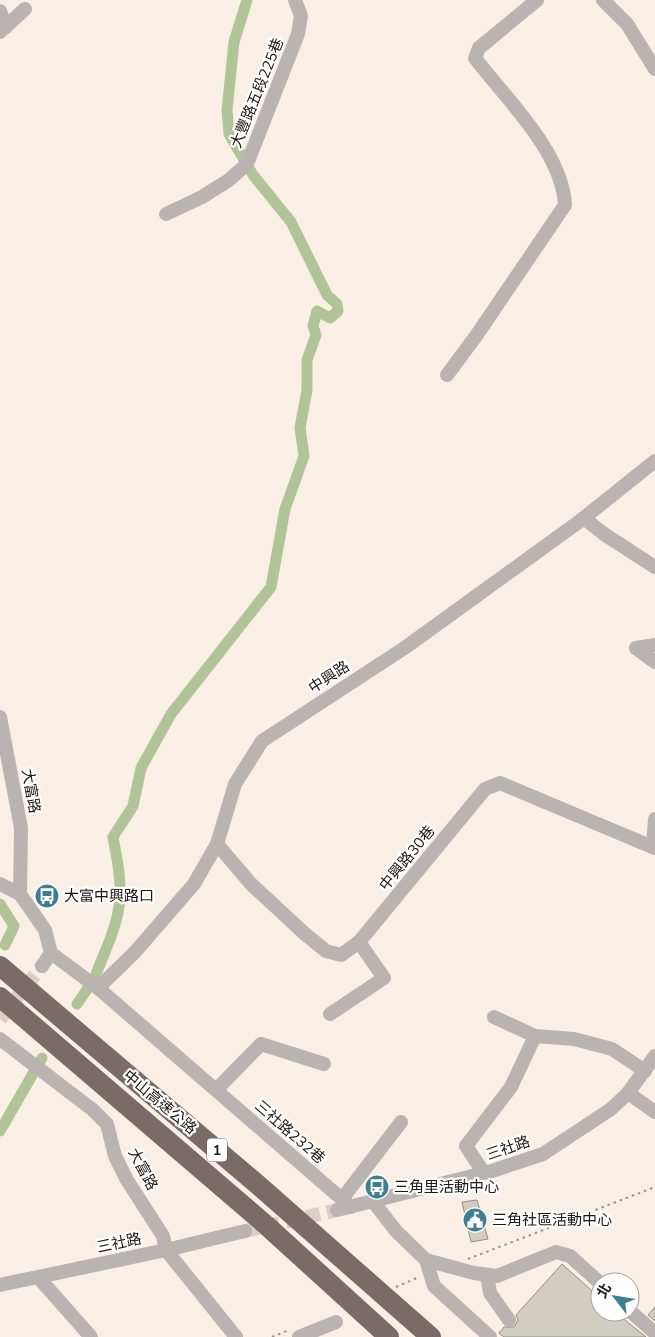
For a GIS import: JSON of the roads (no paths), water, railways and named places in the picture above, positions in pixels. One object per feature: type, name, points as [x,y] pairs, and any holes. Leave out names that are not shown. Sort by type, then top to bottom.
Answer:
[{"type":"highway","name":"中山高速公路","points":[[0,966],[257,1184],[431,1337]]},
{"type":"highway","name":"中山高速公路","points":[[0,997],[266,1224],[389,1337]]},
{"type":"street","name":"大豐路五段225巷","points":[[166,214],[202,198],[229,180],[247,164],[298,34],[301,16],[295,0]]},
{"type":"street","points":[[447,375],[487,320],[564,206],[564,189],[560,177],[523,114],[476,58],[478,48],[537,0]]},
{"type":"street","points":[[603,0],[627,24],[655,69]]},
{"type":"street","points":[[3,29],[25,9]]},
{"type":"street","points":[[0,11],[3,29]]},
{"type":"street","name":"中興路","points":[[98,988],[135,952],[194,884],[216,844],[235,784],[262,741],[406,647],[584,518],[655,461]]},
{"type":"street","points":[[584,518],[604,534],[655,567]]},
{"type":"street","points":[[655,644],[636,648],[655,662]]},
{"type":"street","name":"大富路","points":[[0,717],[21,828],[20,894]]},
{"type":"street","name":"中興路30巷","points":[[216,844],[251,884],[326,951],[341,955],[360,942],[484,789],[500,783],[654,847]]},
{"type":"street","points":[[654,847],[655,819]]},
{"type":"street","points":[[0,884],[20,894],[45,930],[51,954],[98,988]]},
{"type":"street","points":[[330,1014],[384,978],[360,942]]},
{"type":"street","points":[[42,966],[51,954]]},
{"type":"street","name":"三社路232巷","points":[[98,988],[217,1089],[344,1205]]},
{"type":"street","points":[[494,1017],[535,1036],[574,1039],[612,1049],[645,1071]]},
{"type":"street","points":[[484,1173],[466,1146],[510,1087],[535,1036]]},
{"type":"street","name":"大富路","points":[[0,1039],[93,1110],[108,1124],[116,1156],[127,1180],[163,1236],[166,1250],[236,1337]]},
{"type":"street","points":[[217,1089],[261,1044],[324,1064]]},
{"type":"street","name":"三社路","points":[[344,1205],[484,1173],[542,1154],[611,1109],[628,1093],[655,1056]]},
{"type":"street","points":[[628,1093],[655,1112]]},
{"type":"street","points":[[344,1205],[402,1122]]},
{"type":"street","points":[[372,1200],[396,1231],[428,1266],[434,1286],[490,1337]]},
{"type":"street","name":"三社路","points":[[0,1285],[166,1250],[245,1231]]},
{"type":"street","points":[[428,1266],[449,1266],[496,1276],[556,1252],[570,1256],[590,1275]]},
{"type":"street","points":[[487,1275],[490,1293],[509,1320]]},
{"type":"street","points":[[38,1277],[92,1337]]},
{"type":"street","points":[[640,1319],[655,1333]]},
{"type":"street","points":[[299,1337],[336,1322]]},
{"type":"waterway","points":[[96,974],[114,928],[119,909],[119,876],[113,837],[133,806],[141,768],[171,714],[271,587],[285,509],[304,456],[300,428],[307,390],[307,360],[316,335],[313,326],[317,311],[330,318],[338,311],[337,304],[327,295],[291,222],[253,175],[229,134],[227,110],[234,42],[247,0]]},
{"type":"waterway","points":[[0,904],[14,926],[5,945]]},
{"type":"waterway","points":[[77,1004],[88,988]]},
{"type":"waterway","points":[[0,1131],[42,1058]]},
{"type":"tunnel","points":[[0,1019],[42,966]]},
{"type":"tunnel","points":[[245,1231],[337,1210]]},
{"type":"place","name":"大富中興路口","points":[[47,896]]},
{"type":"place","name":"三角里活動中心","points":[[377,1187]]},
{"type":"place","name":"三角社區活動中心","points":[[475,1220]]}]
